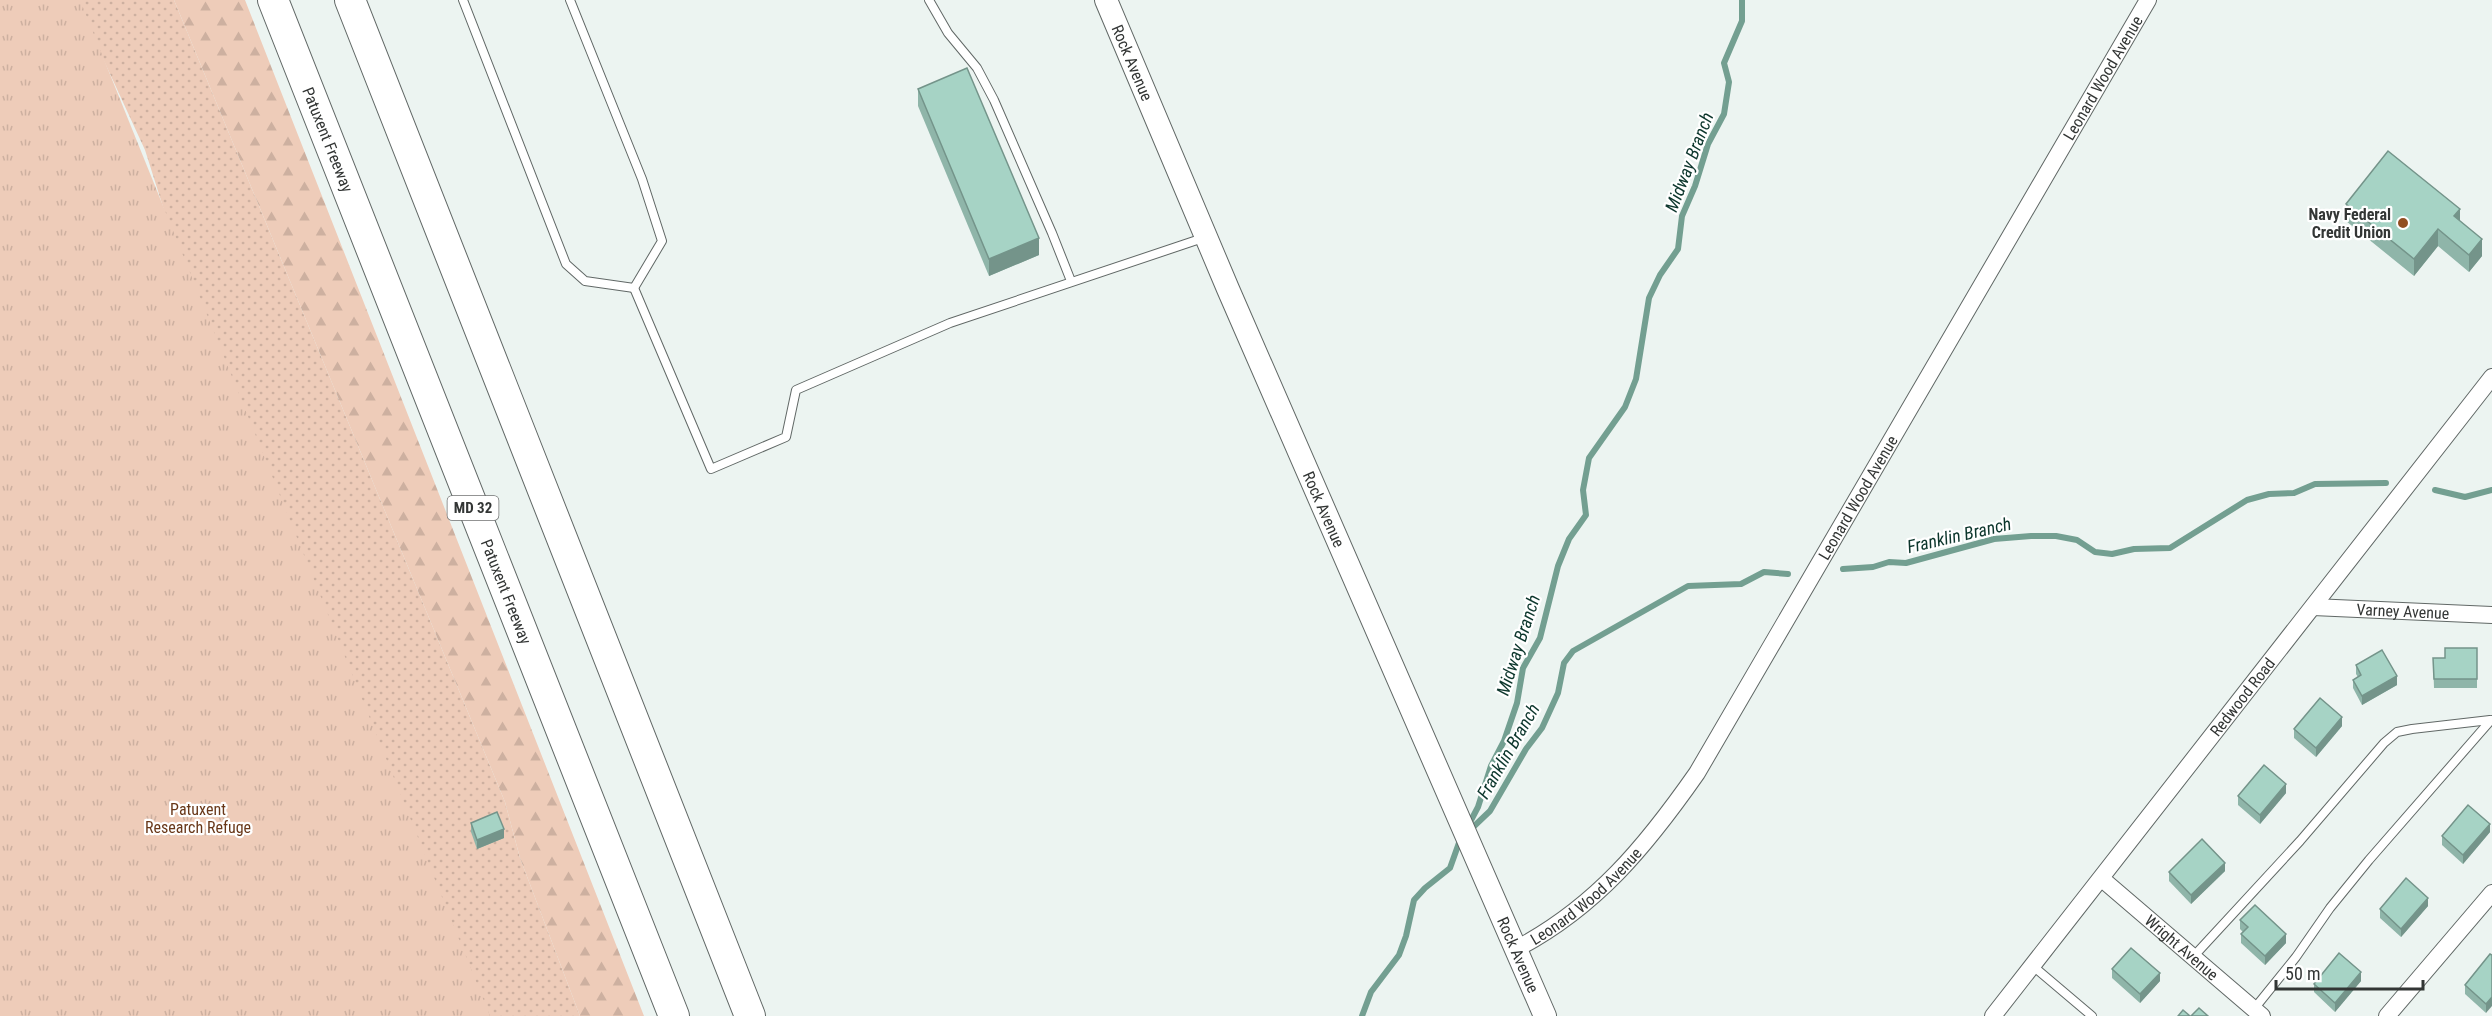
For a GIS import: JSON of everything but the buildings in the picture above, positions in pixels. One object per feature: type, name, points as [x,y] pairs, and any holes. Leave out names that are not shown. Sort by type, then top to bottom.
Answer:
[{"type":"highway","name":"Patuxent Freeway","points":[[273,0],[674,1016]]},
{"type":"highway","points":[[350,0],[750,1016]]},
{"type":"street","name":"Rock Avenue","points":[[1106,0],[1452,808],[1545,1016]]},
{"type":"street","name":"Leonard Wood Avenue","points":[[1516,949],[1547,933],[1600,891],[1650,838],[1697,773],[2148,0]]},
{"type":"street","name":"Redwood Road","points":[[2002,1013],[2033,966],[2492,377]]},
{"type":"street","name":"Varney Avenue","points":[[2313,607],[2492,615]]},
{"type":"street","name":"Wright Avenue","points":[[2102,879],[2258,1012]]},
{"type":"street","points":[[2387,1016],[2492,893]]},
{"type":"lane","points":[[463,0],[566,264],[585,281],[634,288]]},
{"type":"lane","points":[[570,0],[642,179],[662,241],[634,288]]},
{"type":"lane","points":[[929,0],[948,33],[978,68],[994,100],[1071,281]]},
{"type":"lane","points":[[634,288],[711,469],[786,437],[796,390],[950,323],[1206,237]]},
{"type":"lane","points":[[2193,957],[2300,841],[2384,743],[2397,732],[2491,720]]},
{"type":"lane","points":[[2258,1012],[2330,908],[2491,720]]},
{"type":"lane","points":[[2033,966],[2092,1016]]},
{"type":"green space","name":"Patuxent Research Refuge","points":[[0,0],[80,0],[490,1016],[0,1016]]},
{"type":"green space","name":"Patuxent Research Refuge","points":[[76,0],[174,0],[505,802],[520,858],[580,1016],[145,1016],[0,354],[184,273],[145,150]]},
{"type":"green space","points":[[174,0],[245,0],[644,1016],[580,1016],[520,858],[505,802]]},
{"type":"waterway","name":"Midway Branch","points":[[1468,826],[1478,807],[1491,766],[1504,741],[1517,703],[1523,668],[1540,638],[1558,566],[1569,539],[1586,515],[1583,490],[1589,458],[1625,407],[1636,379],[1649,298],[1660,275],[1678,249],[1682,216],[1695,186],[1708,144],[1724,114],[1729,82],[1724,63],[1742,21],[1742,0]]},
{"type":"waterway","name":"Franklin Branch","points":[[1843,569],[1873,567],[1889,562],[1906,563],[1994,539],[2031,536],[2056,536],[2077,540],[2095,552],[2112,554],[2134,549],[2170,548],[2247,500],[2269,494],[2294,493],[2315,484],[2386,483]]},
{"type":"waterway","name":"Franklin Branch","points":[[2435,490],[2465,497],[2492,490]]},
{"type":"waterway","name":"Franklin Branch","points":[[1469,831],[1490,811],[1526,749],[1542,728],[1558,693],[1564,663],[1573,651],[1688,586],[1741,584],[1764,572],[1788,574]]},
{"type":"waterway","name":"Midway Branch","points":[[1362,1016],[1371,992],[1399,955],[1414,900],[1450,868],[1460,840]]},
{"type":"place","name":"Navy Federal Credit Union","points":[[2403,223]]}]
